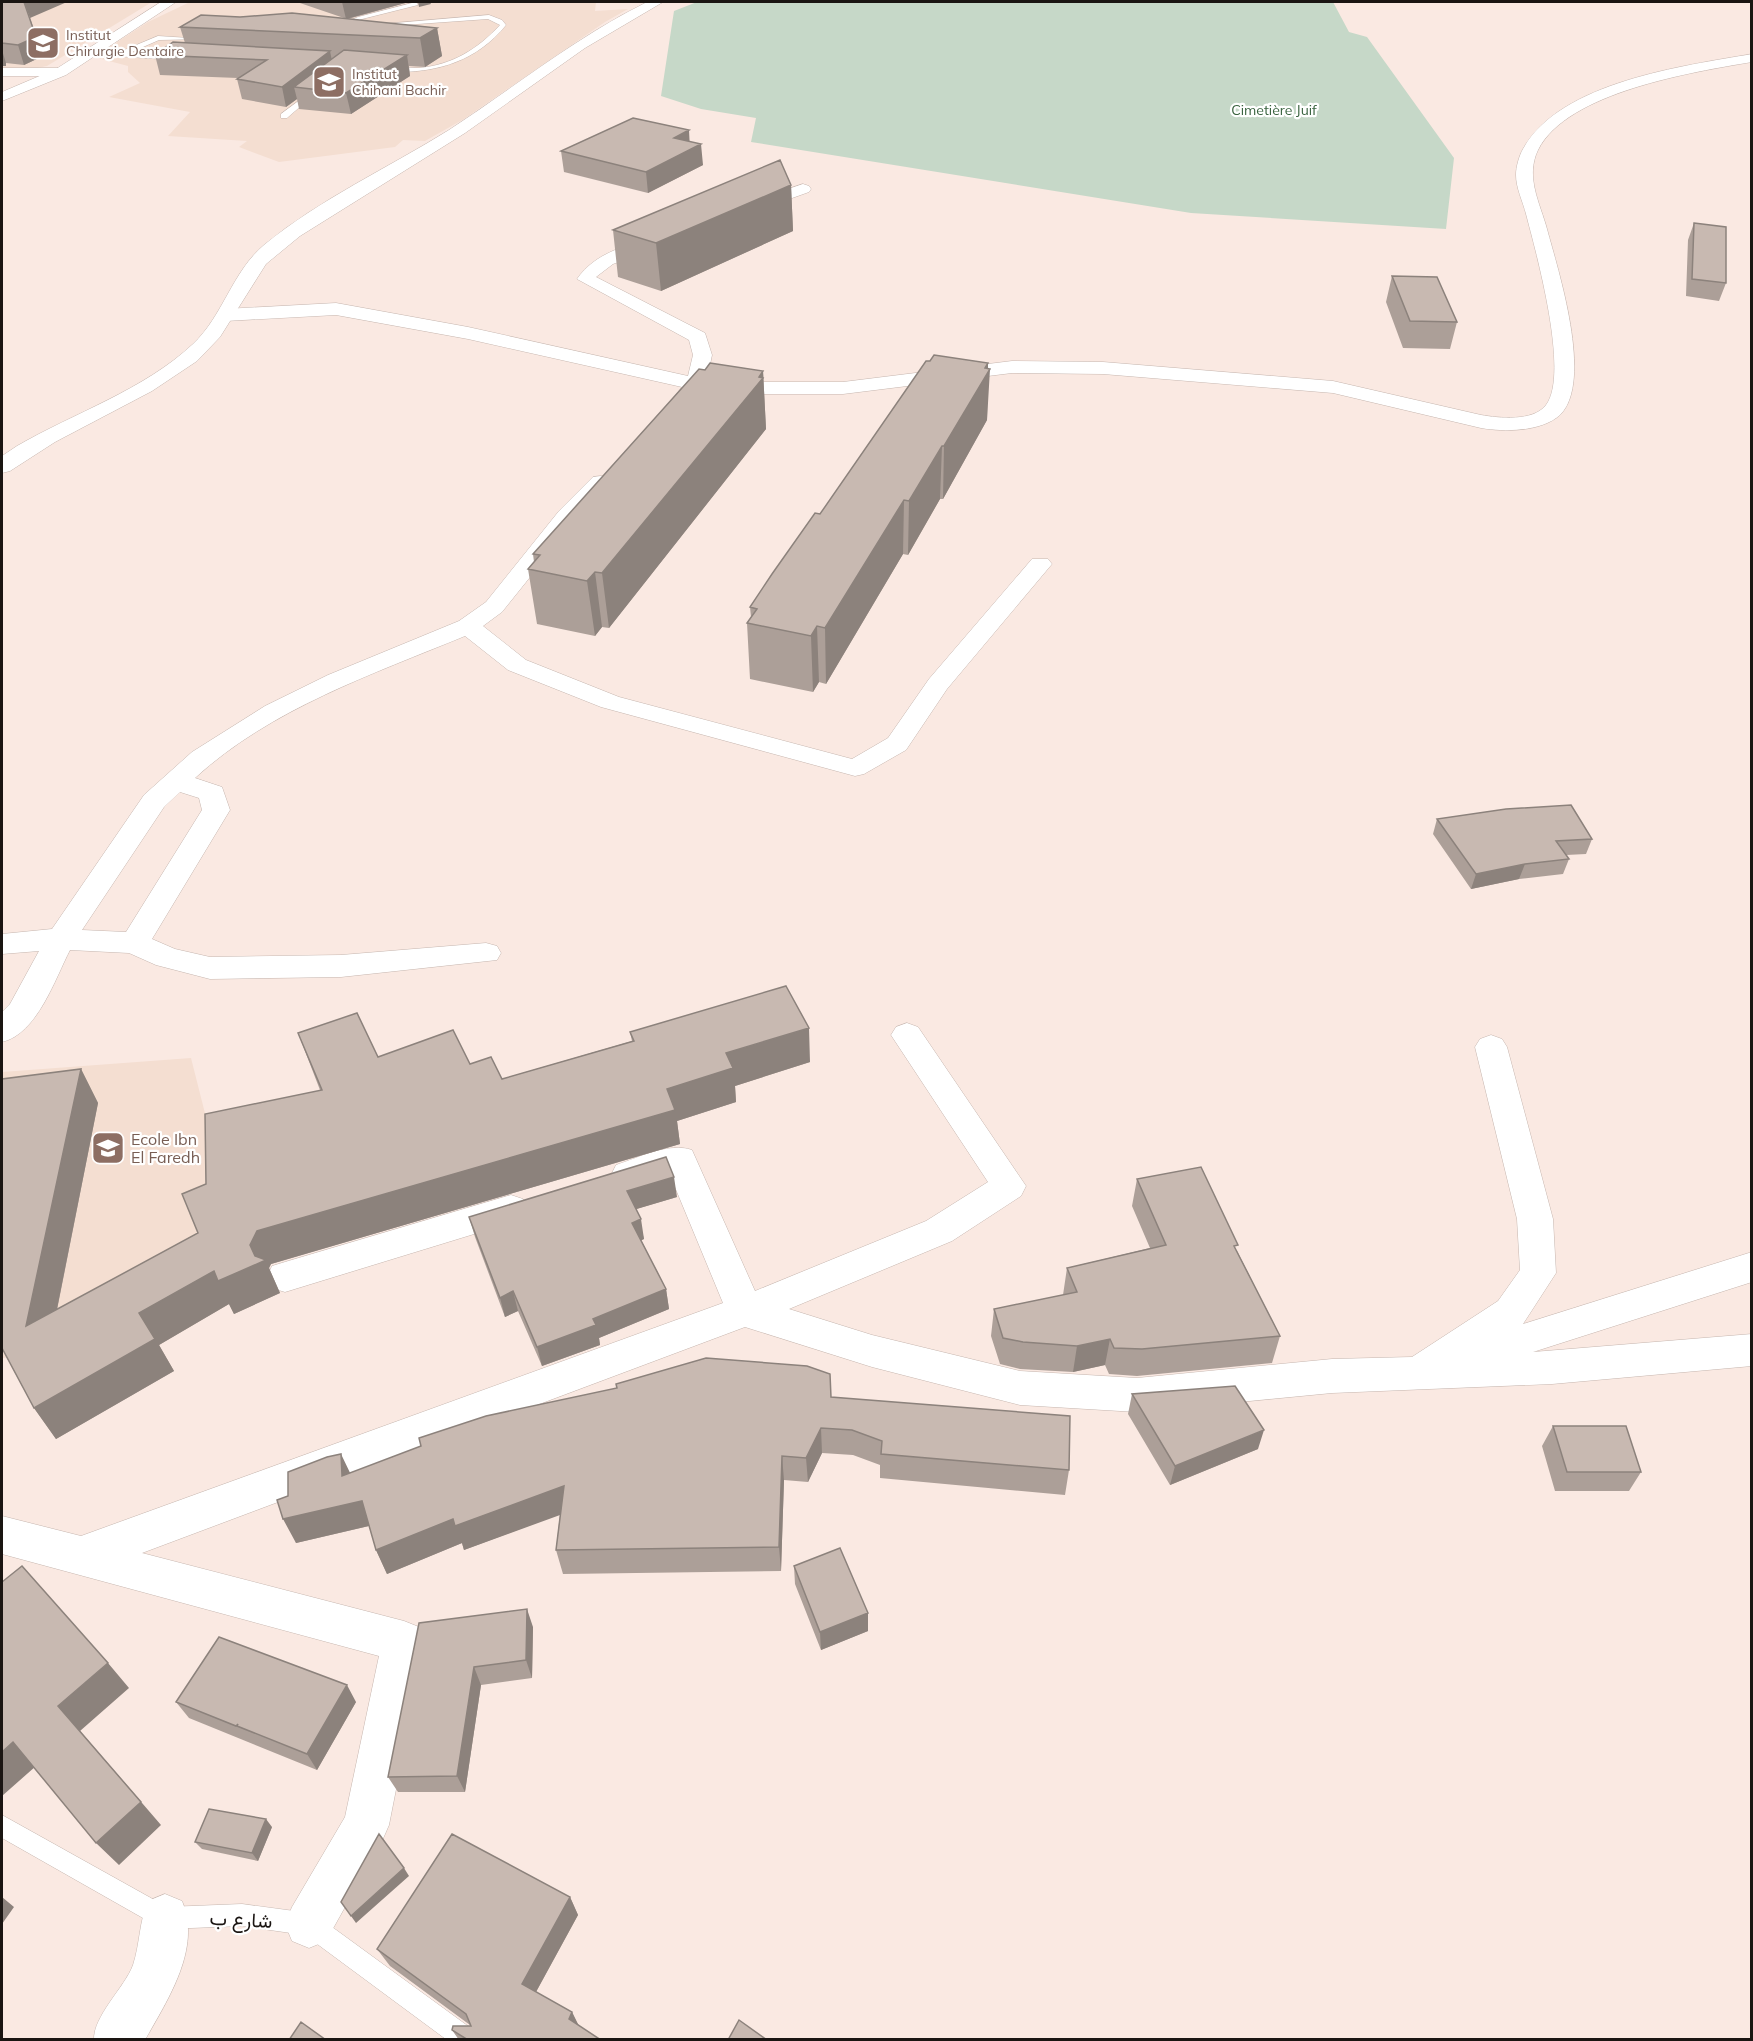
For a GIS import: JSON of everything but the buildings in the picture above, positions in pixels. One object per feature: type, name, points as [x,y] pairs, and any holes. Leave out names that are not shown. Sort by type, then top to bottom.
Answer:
[{"type":"main road","points":[[2,97],[61,72],[169,2]]},
{"type":"main road","points":[[2,466],[50,435],[163,376],[193,355],[225,315],[249,274],[269,250],[457,131],[592,39],[656,2]]},
{"type":"street","points":[[225,315],[286,310],[346,310],[468,333],[664,379],[730,388],[833,388],[1002,368],[1103,368],[1333,387],[1495,423],[1514,424],[1536,419],[1549,413],[1557,406],[1564,387],[1563,345],[1548,268],[1524,176],[1531,148],[1551,125],[1593,97],[1697,68],[1752,58]]},
{"type":"street","points":[[2,72],[61,72]]},
{"type":"street","points":[[736,213],[803,189]]},
{"type":"street","points":[[665,417],[697,384],[704,351],[698,337],[586,279],[591,270],[603,262],[670,238]]},
{"type":"street","points":[[2,1031],[22,1011],[61,939],[154,801],[201,758],[274,711],[337,680],[468,626],[494,607],[567,516],[616,467]]},
{"type":"street","points":[[468,626],[518,665],[610,702],[855,768],[897,744],[938,684],[1040,564]]},
{"type":"street","points":[[134,943],[216,810],[212,793],[176,781]]},
{"type":"street","points":[[2,944],[61,939],[134,943],[167,958],[210,968],[341,966],[486,953]]},
{"type":"street","points":[[78,1557],[745,1311],[939,1231],[1009,1186],[907,1035]]},
{"type":"street","points":[[1418,1373],[1511,1312],[1538,1273],[1535,1219],[1491,1047]]},
{"type":"street","points":[[601,1183],[680,1159],[745,1311],[872,1351],[1020,1388],[1137,1395],[1332,1376],[1552,1368],[1752,1350]]},
{"type":"street","points":[[285,1277],[545,1200]]},
{"type":"street","points":[[1418,1373],[1752,1267]]},
{"type":"street","points":[[2,1535],[78,1557],[404,1641],[366,1825],[309,1924]]},
{"type":"street","points":[[111,2039],[156,1973],[165,1918]]},
{"type":"lane","points":[[329,29],[370,15],[416,4]]},
{"type":"lane","points":[[339,26],[489,17],[500,21],[503,25],[495,35],[457,62],[443,67],[411,72],[378,70]]},
{"type":"lane","points":[[118,55],[158,38],[212,39]]},
{"type":"lane","points":[[88,54],[178,59]]},
{"type":"lane","points":[[284,116],[319,88]]},
{"type":"lane","points":[[2,1826],[165,1918]]},
{"type":"lane","name":"شارع ب","points":[[165,1918],[242,1915],[309,1924],[468,2040]]},
{"type":"shaded area","name":"Institut Chirurgie Dentaire","points":[[2,2],[152,2],[47,66],[28,70],[2,69]]},
{"type":"shaded area","name":"Institut Chihani Bachir","points":[[190,2],[596,2],[595,11],[628,9],[605,22],[464,119],[425,141],[403,140],[395,147],[279,162],[239,147],[247,141],[168,136],[190,112],[109,97],[140,83],[128,72],[128,66],[94,57],[148,22]]},
{"type":"shaded area","name":"Ecole Ibn El Faredh","points":[[191,1058],[233,1224],[66,1354],[2,1358],[2,1072]]},
{"type":"green space","name":"Cimetière Juif","points":[[697,2],[1333,2],[1349,32],[1367,37],[1454,158],[1446,229],[1191,213],[751,142],[756,118],[701,109],[661,96],[674,11]]},
{"type":"place","name":"Institut Chirurgie Dentaire","points":[[43,43]]},
{"type":"place","name":"Institut Chihani Bachir","points":[[329,82]]},
{"type":"place","name":"Ecole Ibn El Faredh","points":[[108,1148]]}]
